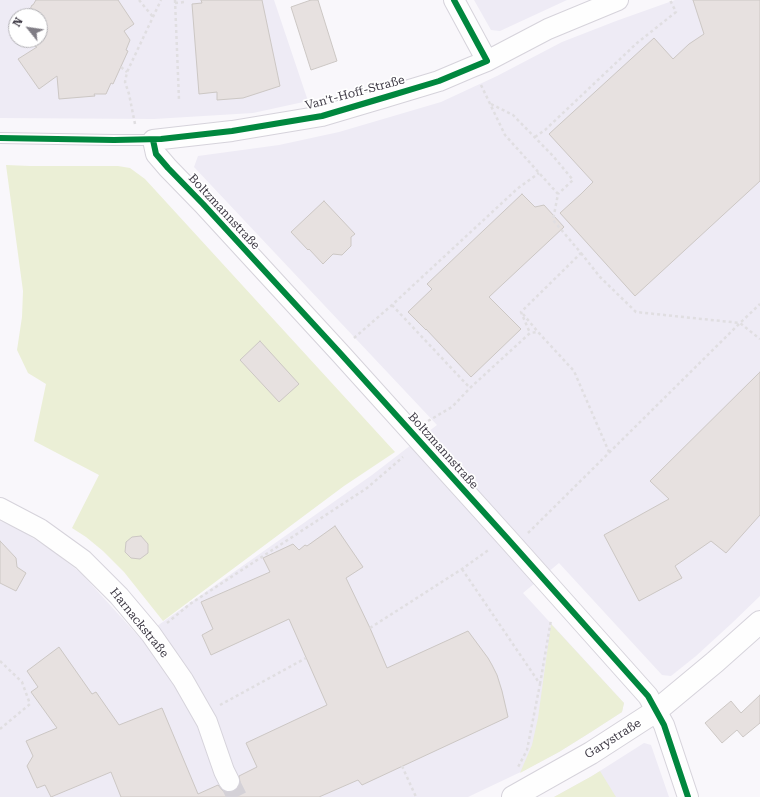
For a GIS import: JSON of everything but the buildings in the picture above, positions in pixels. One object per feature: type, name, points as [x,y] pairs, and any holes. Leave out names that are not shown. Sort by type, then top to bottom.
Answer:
[{"type":"street","points":[[454,0],[487,61]]},
{"type":"street","name":"Van't-Hoff-Straße","points":[[153,140],[232,131],[322,116],[439,81],[487,61],[548,29],[618,0]]},
{"type":"street","name":"Boltzmannstraße","points":[[153,140],[156,154],[168,168],[203,204],[507,538],[648,696],[664,725],[688,797]]},
{"type":"street","name":"Harnackstraße","points":[[0,508],[40,529],[83,560],[119,596],[147,629],[183,680],[207,722],[224,771],[229,780]]},
{"type":"street","name":"Garystraße","points":[[513,797],[591,753],[656,711],[760,622]]},
{"type":"lane","points":[[0,138],[153,140]]},
{"type":"path","points":[[139,0],[153,17]]},
{"type":"path","points":[[135,124],[125,82],[127,72],[161,0]]},
{"type":"path","points":[[535,137],[545,130],[637,42],[676,12],[670,0]]},
{"type":"path","points":[[179,100],[175,1],[185,2]]},
{"type":"path","points":[[121,67],[127,72]]},
{"type":"path","points":[[481,85],[505,135],[558,194]]},
{"type":"path","points":[[490,103],[514,115],[553,156],[573,180],[558,194],[553,220],[600,277],[636,312],[740,323],[760,339]]},
{"type":"path","points":[[350,341],[392,305],[517,189],[539,172]]},
{"type":"path","points":[[521,312],[581,253]]},
{"type":"path","points":[[527,535],[760,304]]},
{"type":"path","points":[[392,305],[470,388]]},
{"type":"path","points":[[521,312],[574,371],[610,452]]},
{"type":"path","points":[[521,312],[530,333]]},
{"type":"path","points":[[425,423],[452,407],[470,388],[530,333],[538,332]]},
{"type":"path","points":[[164,626],[190,604],[367,488],[403,457]]},
{"type":"path","points":[[370,628],[492,548]]},
{"type":"path","points":[[462,569],[540,684]]},
{"type":"path","points":[[515,774],[527,750],[552,616]]},
{"type":"path","points":[[218,706],[306,658]]},
{"type":"path","points":[[0,661],[22,682],[30,704],[0,729]]},
{"type":"path","points":[[402,766],[416,797]]},
{"type":"shaded area","points":[[0,0],[274,0],[308,101],[253,113],[154,119],[0,118]]},
{"type":"shaded area","points":[[474,0],[567,0],[500,31],[491,30]]},
{"type":"shaded area","points":[[675,0],[760,0],[760,596],[696,656],[671,676],[662,675],[559,563],[523,593],[624,703],[622,712],[559,752],[468,797],[0,797],[0,521],[19,529],[53,551],[81,573],[140,638],[372,475],[437,425],[194,167],[198,156],[279,145],[339,132],[441,102],[497,76],[562,42]]},
{"type":"shaded area","points":[[644,743],[651,745],[669,797],[554,797],[592,776]]},
{"type":"green space","points":[[6,165],[118,166],[130,168],[145,179],[395,452],[344,486],[163,621],[124,572],[103,551],[72,528],[99,475],[34,441],[46,384],[28,373],[17,350],[22,317],[23,291]]},
{"type":"green space","points":[[551,624],[624,703],[622,712],[559,752],[520,773],[532,745],[538,718]]},
{"type":"green space","points":[[600,771],[616,797],[554,797],[592,776]]},
{"type":"tunnel","points":[[229,781],[237,797]]},
{"type":"cycle path","points":[[0,138],[114,140],[161,139],[232,131],[322,116],[439,81],[487,61],[454,0]]},
{"type":"cycle path","points":[[153,140],[156,154],[168,168],[340,353],[648,696],[664,725],[688,797]]}]
